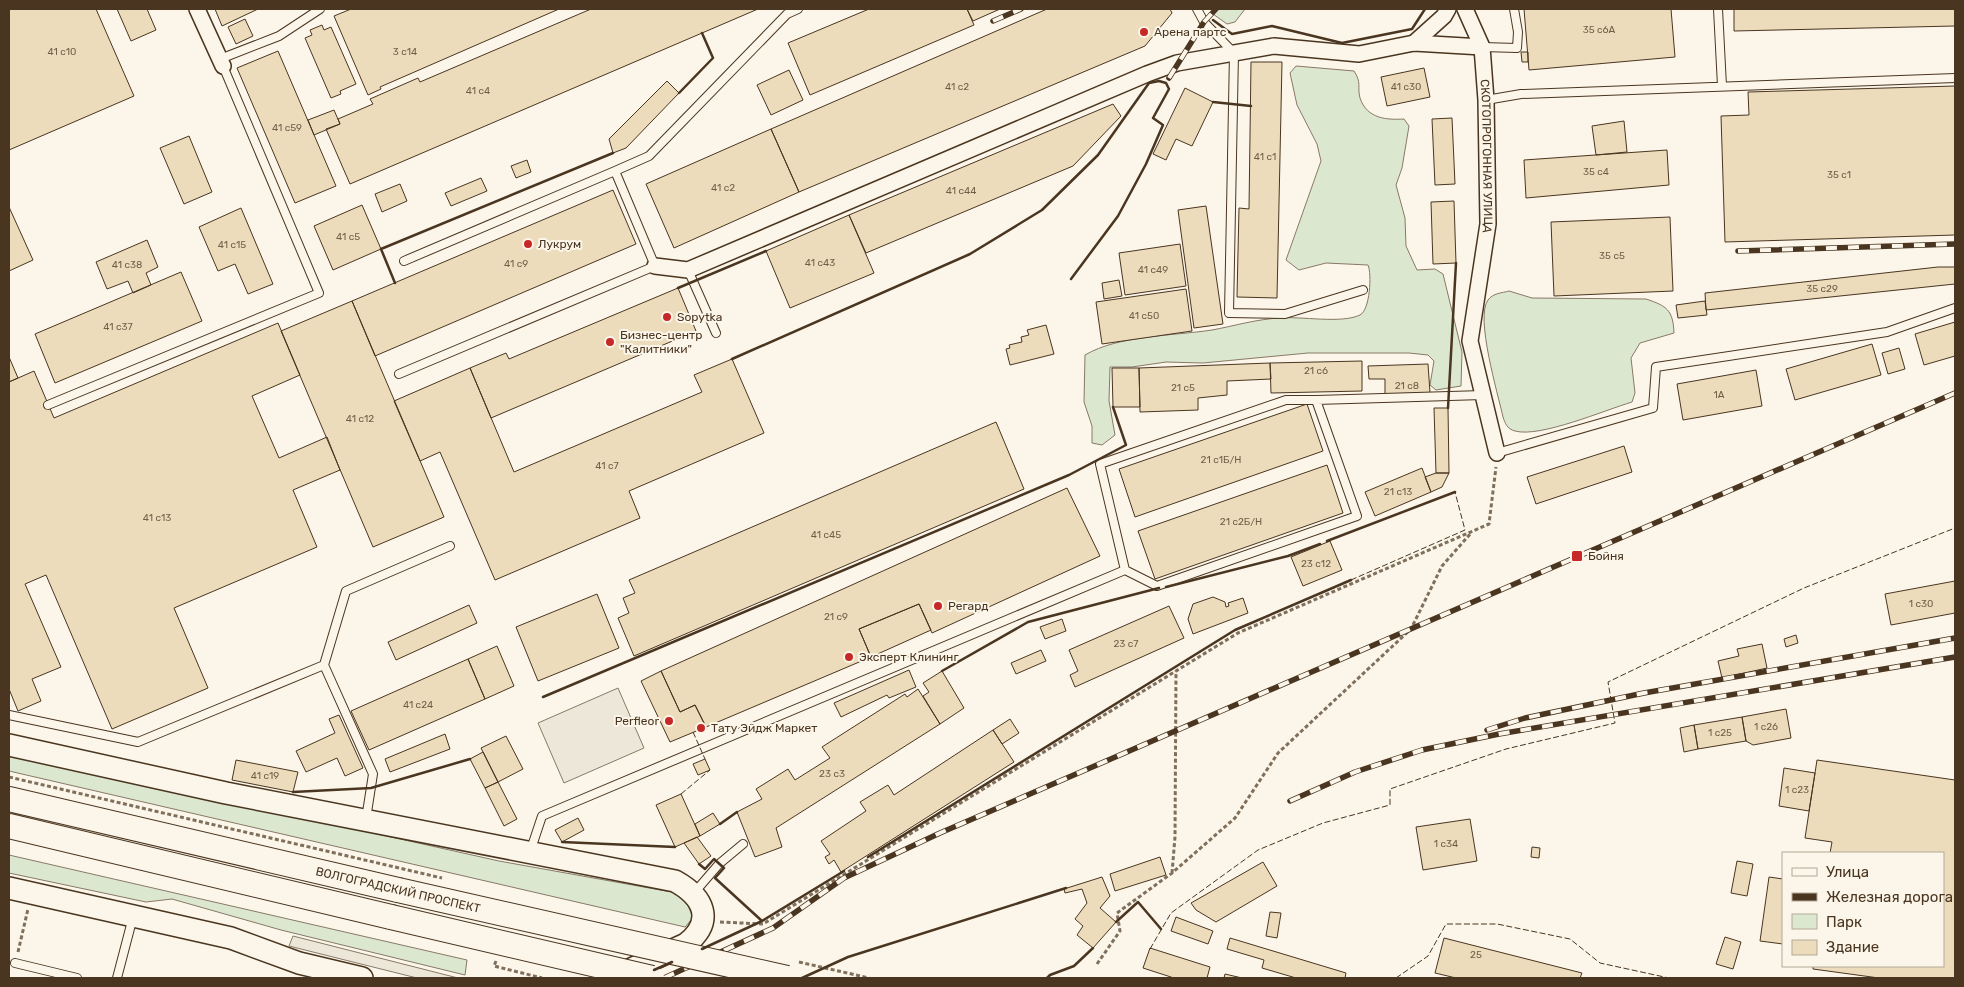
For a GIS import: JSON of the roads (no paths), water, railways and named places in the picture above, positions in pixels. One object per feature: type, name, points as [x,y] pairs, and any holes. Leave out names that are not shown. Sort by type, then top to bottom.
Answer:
[{"type":"main road","name":"ВОЛГОГРАДСКИЙ ПРОСПЕКТ","points":[[9,798],[398,890],[787,978]]},
{"type":"main road","points":[[9,826],[652,978]]},
{"type":"street","points":[[197,9],[222,63]]},
{"type":"street","points":[[1414,43],[1444,16],[1448,9]]},
{"type":"street","name":"СКОТОПРОГОННАЯ УЛИЦА","points":[[1465,9],[1482,47],[1486,100],[1488,224],[1470,341],[1497,453]]},
{"type":"street","points":[[655,266],[688,270],[1146,74],[1177,63],[1274,46],[1359,54],[1414,43],[1482,47]]},
{"type":"street","points":[[9,744],[226,793],[675,881],[694,893],[701,906],[703,918],[701,929],[696,936],[686,944],[610,978]]},
{"type":"street","points":[[9,888],[231,938],[299,963],[362,978]]},
{"type":"lane","points":[[48,404],[319,293],[222,63],[279,36],[320,9]]},
{"type":"lane","points":[[404,261],[649,156],[787,14],[798,9]]},
{"type":"lane","points":[[1197,9],[1204,22],[1234,53],[1229,313],[1285,314],[1363,290]]},
{"type":"lane","points":[[1482,47],[1518,48],[1518,32],[1514,9]]},
{"type":"lane","points":[[1718,9],[1722,86]]},
{"type":"lane","points":[[1486,100],[1521,94],[1955,78]]},
{"type":"lane","points":[[399,374],[655,266],[615,171]]},
{"type":"lane","points":[[688,270],[716,333]]},
{"type":"lane","points":[[1497,453],[1653,408],[1656,367],[1887,332],[1955,308]]},
{"type":"lane","points":[[1125,570],[1100,464],[1286,400],[1483,395]]},
{"type":"lane","points":[[530,854],[542,816],[1125,570],[1157,586],[1357,516],[1316,400]]},
{"type":"lane","points":[[366,821],[373,774],[324,664],[346,591],[450,546]]},
{"type":"lane","points":[[9,715],[138,742],[324,664]]},
{"type":"lane","points":[[694,893],[719,864],[743,844]]},
{"type":"lane","points":[[117,978],[133,917]]},
{"type":"lane","points":[[15,963],[77,978]]},
{"type":"railway","points":[[993,21],[1021,9]]},
{"type":"railway","points":[[1169,78],[1204,22],[1216,9]]},
{"type":"railway","points":[[1738,251],[1955,244]]},
{"type":"railway","points":[[664,978],[773,928],[844,878],[940,833],[1955,393]]},
{"type":"railway","points":[[1487,730],[1525,718],[1644,693],[1955,638]]},
{"type":"railway","points":[[1290,801],[1355,772],[1422,750],[1499,734],[1955,657]]},
{"type":"place","name":"Арена партс","points":[[1144,32]]},
{"type":"place","name":"Лукрум","points":[[528,244]]},
{"type":"place","name":"Sopytka","points":[[667,317]]},
{"type":"place","name":"Бизнес-центр \"Калитники\"","points":[[610,342]]},
{"type":"place","name":"Бойня","points":[[1577,556]]},
{"type":"place","name":"Регард","points":[[938,606]]},
{"type":"place","name":"Эксперт Клининг","points":[[849,657]]},
{"type":"place","name":"Perfleor","points":[[669,721]]},
{"type":"place","name":"Тату Эйдж Маркет","points":[[701,728]]}]
